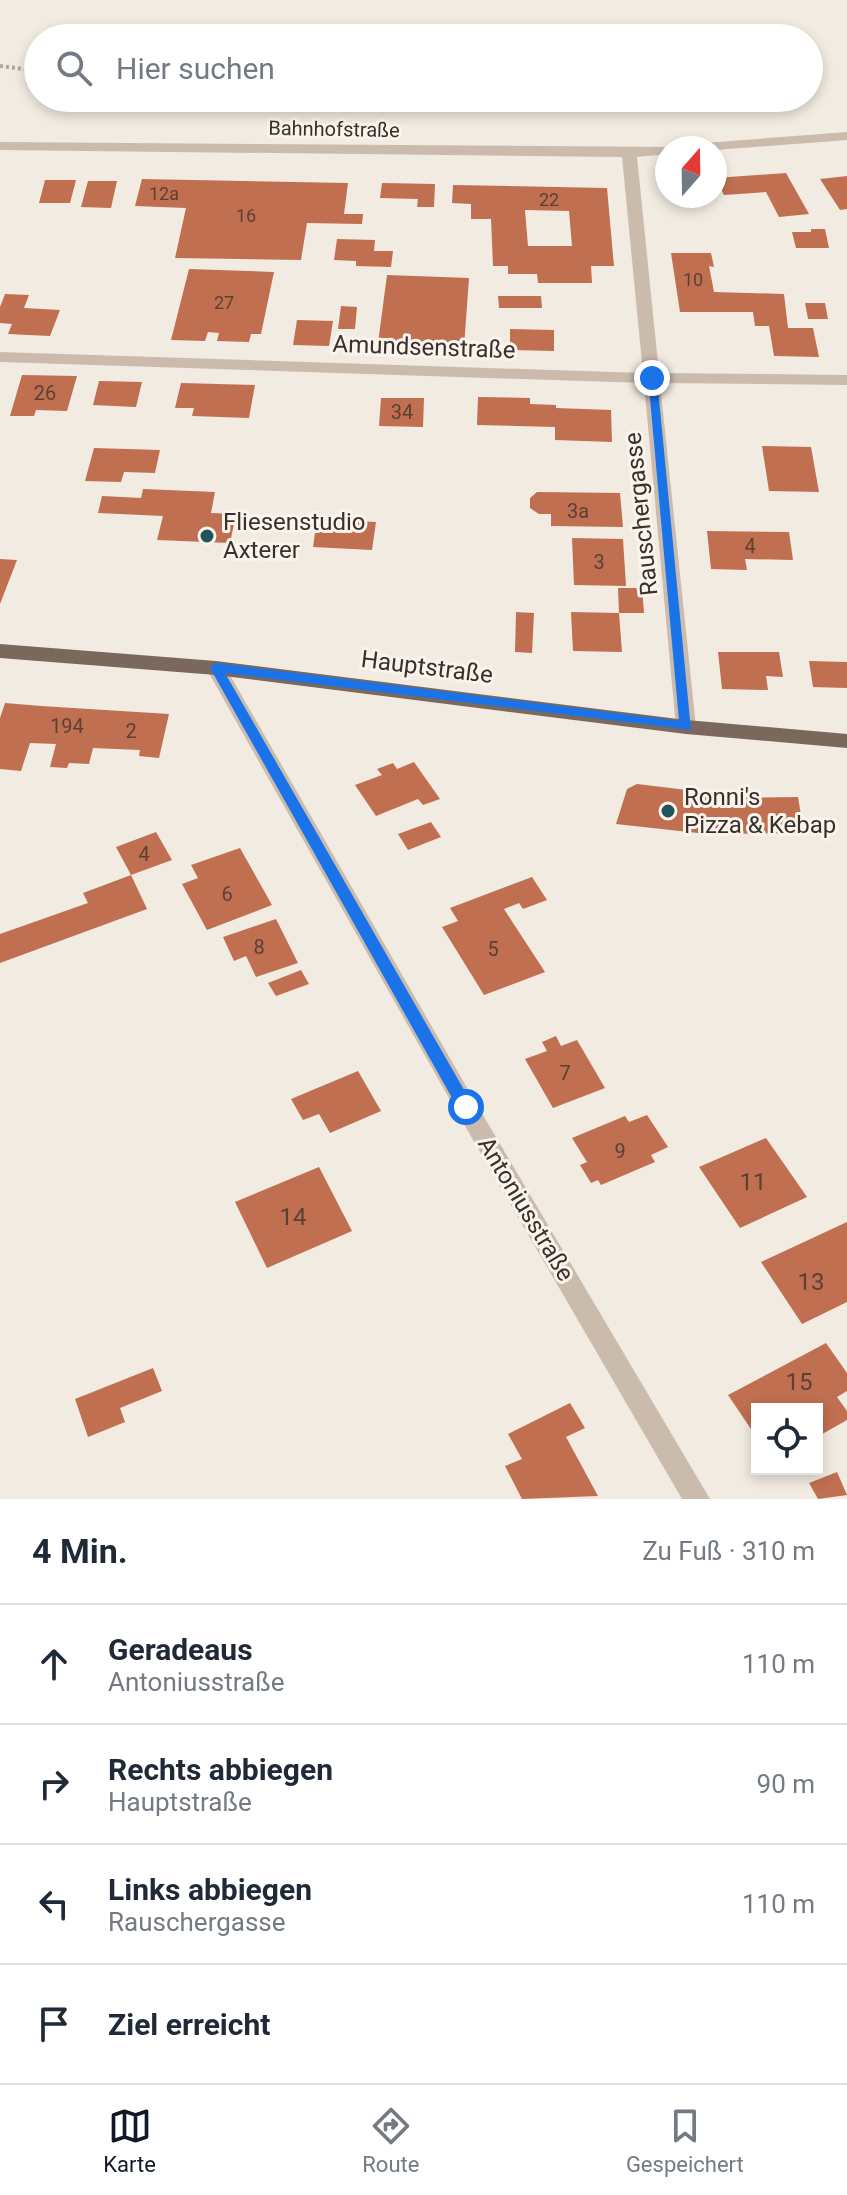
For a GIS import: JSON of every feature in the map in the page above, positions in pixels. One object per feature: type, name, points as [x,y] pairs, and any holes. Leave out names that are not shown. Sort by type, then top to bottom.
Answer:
[{"type":"main road","name":"Hauptstraße","points":[[0,651],[216,668],[686,727],[847,741]]},
{"type":"street","points":[[727,145],[847,136]]},
{"type":"street","name":"Bahnhofstraße","points":[[0,146],[655,151]]},
{"type":"street","name":"Rauschergasse","points":[[629,153],[686,727]]},
{"type":"street","name":"Amundsenstraße","points":[[0,357],[652,378],[847,380]]},
{"type":"street","name":"Antoniusstraße","points":[[216,668],[466,1107],[697,1499]]},
{"type":"path","points":[[0,66],[24,69]]},
{"type":"building","points":[[786,173],[809,214],[779,217],[766,192],[727,195],[727,177]]},
{"type":"building","points":[[847,176],[847,209],[840,210],[820,179]]},
{"type":"building","points":[[142,179],[348,183],[344,214],[363,214],[362,224],[307,223],[301,260],[175,258],[186,208],[135,206]]},
{"type":"building","points":[[45,180],[76,180],[70,203],[39,203]]},
{"type":"building","points":[[88,181],[117,181],[111,208],[81,207]]},
{"type":"building","points":[[382,183],[435,184],[434,207],[417,207],[418,199],[380,198]]},
{"type":"building","points":[[453,185],[607,188],[614,266],[591,266],[592,283],[538,283],[537,274],[508,274],[508,266],[493,266],[491,219],[471,219],[471,204],[452,203]],"holes":[[[525,210],[569,211],[572,246],[528,246]]]},
{"type":"building","points":[[811,229],[825,229],[829,248],[796,248],[792,232],[811,232]]},
{"type":"building","points":[[337,239],[375,240],[374,251],[393,251],[391,267],[356,266],[356,261],[334,260]]},
{"type":"building","points":[[671,253],[711,253],[714,267],[709,266],[714,292],[784,294],[788,328],[813,328],[819,357],[774,356],[769,326],[755,326],[753,312],[680,312]]},
{"type":"building","points":[[189,269],[274,272],[261,334],[251,334],[249,342],[217,341],[219,333],[208,332],[205,341],[171,340]]},
{"type":"building","points":[[387,275],[469,278],[464,347],[378,343]]},
{"type":"building","points":[[5,294],[29,295],[24,308],[60,310],[50,336],[8,334],[12,324],[0,323],[0,307]]},
{"type":"building","points":[[498,296],[541,296],[542,308],[499,308]]},
{"type":"building","points":[[805,303],[825,303],[828,319],[808,319]]},
{"type":"building","points":[[341,306],[357,307],[355,329],[338,329]]},
{"type":"building","points":[[297,320],[333,321],[329,346],[293,345]]},
{"type":"building","points":[[510,329],[554,330],[554,351],[510,350]]},
{"type":"building","points":[[22,375],[77,376],[67,411],[36,410],[34,416],[10,416]]},
{"type":"building","points":[[99,381],[142,382],[136,407],[93,405]]},
{"type":"building","points":[[181,383],[255,385],[249,418],[192,416],[194,408],[175,408]]},
{"type":"building","points":[[478,397],[530,398],[530,404],[556,405],[556,408],[611,410],[612,442],[555,440],[555,427],[477,425]]},
{"type":"building","points":[[381,398],[424,398],[423,427],[379,426]]},
{"type":"building","points":[[762,446],[811,447],[819,492],[769,491]]},
{"type":"building","points":[[94,448],[160,450],[155,473],[124,472],[121,482],[85,481]]},
{"type":"building","points":[[143,489],[215,492],[211,513],[236,514],[230,543],[157,540],[163,516],[98,513],[102,496],[141,498]]},
{"type":"building","points":[[537,492],[620,493],[623,527],[551,526],[551,514],[539,514],[530,508],[530,498]]},
{"type":"building","points":[[317,519],[376,522],[372,550],[313,547]]},
{"type":"building","points":[[707,531],[789,532],[793,560],[745,559],[747,570],[711,569]]},
{"type":"building","points":[[572,538],[623,539],[626,586],[574,585]]},
{"type":"building","points":[[0,559],[17,560],[0,604]]},
{"type":"building","points":[[618,588],[642,588],[644,613],[619,613]]},
{"type":"building","points":[[516,612],[534,613],[532,653],[515,652]]},
{"type":"building","points":[[571,612],[619,613],[622,652],[573,651]]},
{"type":"building","points":[[718,652],[779,652],[783,677],[766,676],[768,690],[722,689]]},
{"type":"building","points":[[809,661],[847,662],[847,688],[813,687]]},
{"type":"building","points":[[5,703],[169,714],[159,758],[139,756],[140,750],[93,748],[89,764],[69,763],[67,768],[50,767],[56,744],[30,743],[21,771],[0,769],[0,718]]},
{"type":"building","points":[[414,762],[440,799],[423,805],[418,799],[376,816],[355,785],[382,775],[377,769],[393,763],[397,769]]},
{"type":"building","points":[[637,784],[712,793],[713,798],[798,797],[804,833],[707,834],[616,824],[627,789]]},
{"type":"building","points":[[431,822],[441,837],[408,850],[398,834]]},
{"type":"building","points":[[156,832],[172,860],[131,875],[116,847]]},
{"type":"building","points":[[240,848],[272,905],[207,930],[182,884],[198,878],[191,865]]},
{"type":"building","points":[[131,875],[147,909],[0,963],[0,934],[88,903],[83,893]]},
{"type":"building","points":[[532,877],[547,900],[523,909],[519,903],[504,909],[545,972],[484,995],[442,927],[458,921],[450,908]]},
{"type":"building","points":[[276,919],[298,963],[256,977],[246,956],[234,961],[223,937]]},
{"type":"building","points":[[301,970],[309,984],[276,996],[268,983]]},
{"type":"building","points":[[556,1036],[561,1046],[577,1040],[605,1088],[553,1108],[525,1059],[547,1051],[542,1042]]},
{"type":"building","points":[[358,1071],[381,1111],[330,1133],[319,1114],[303,1120],[291,1099]]},
{"type":"building","points":[[647,1115],[668,1147],[651,1155],[655,1162],[601,1185],[598,1180],[591,1183],[580,1165],[587,1162],[572,1138],[625,1116],[629,1122]]},
{"type":"building","points":[[766,1138],[807,1197],[740,1228],[699,1167]]},
{"type":"building","points":[[319,1167],[352,1231],[267,1268],[235,1202]]},
{"type":"building","points":[[847,1222],[847,1302],[802,1324],[761,1262]]},
{"type":"building","points":[[826,1343],[847,1373],[847,1391],[837,1397],[847,1411],[847,1420],[823,1434],[823,1403],[751,1403],[751,1429],[728,1395]]},
{"type":"building","points":[[153,1368],[162,1391],[120,1408],[125,1422],[88,1437],[75,1399]]},
{"type":"building","points":[[570,1403],[585,1428],[566,1437],[598,1496],[522,1499],[505,1466],[522,1459],[508,1434]]},
{"type":"building","points":[[837,1472],[847,1495],[818,1499],[809,1483]]},
{"type":"place","name":"Fliesenstudio Axterer","points":[[207,536]]},
{"type":"place","name":"Ronni's Pizza & Kebap","points":[[668,811]]},
{"type":"route","points":[[466,1107],[216,668],[686,727],[652,378]]}]
